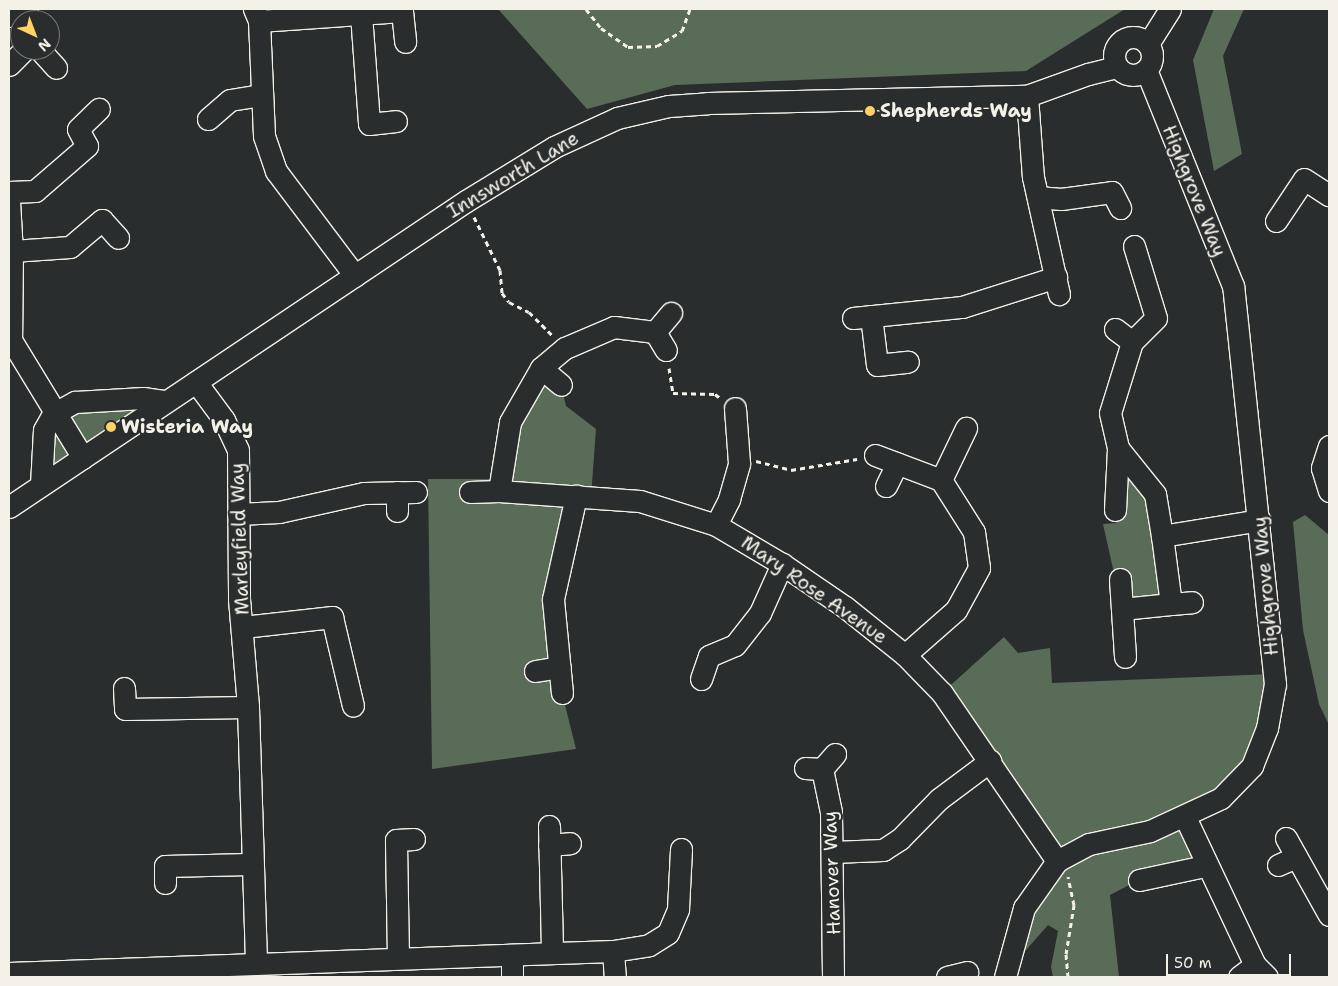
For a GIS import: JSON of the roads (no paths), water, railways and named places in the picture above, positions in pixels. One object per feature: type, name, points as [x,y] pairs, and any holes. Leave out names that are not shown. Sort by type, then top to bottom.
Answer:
[{"type":"street","points":[[9,16],[28,9]]},
{"type":"street","points":[[1148,44],[1170,9]]},
{"type":"street","points":[[355,276],[276,171],[264,136],[256,15],[361,14],[402,10],[406,42]]},
{"type":"street","points":[[361,14],[369,124],[396,121]]},
{"type":"street","points":[[1132,36],[1148,44],[1152,56],[1146,70],[1134,75],[1117,67],[1114,54],[1119,43],[1132,36]]},
{"type":"street","points":[[49,60],[56,68]]},
{"type":"street","name":"Innsworth Lane","points":[[9,507],[466,201],[554,147],[617,118],[669,106],[1027,96],[1117,67]]},
{"type":"street","name":"Highgrove Way","points":[[1005,977],[1024,908],[1057,861],[1089,844],[1150,831],[1185,817],[1221,798],[1252,766],[1267,728],[1275,684],[1260,520],[1234,286],[1146,70]]},
{"type":"street","points":[[208,119],[230,100],[262,95]]},
{"type":"street","points":[[908,362],[877,365],[862,317],[962,306],[1057,286],[1038,197],[1027,96]]},
{"type":"street","points":[[9,192],[35,191],[87,146],[78,129],[98,109]]},
{"type":"street","points":[[1276,221],[1304,179],[1329,195]]},
{"type":"street","points":[[1038,197],[1061,199],[1112,192],[1120,208]]},
{"type":"street","points":[[9,201],[12,251],[10,340],[53,414],[82,458]]},
{"type":"street","points":[[12,251],[70,247],[102,220],[118,238]]},
{"type":"street","points":[[1115,510],[1118,448],[1110,414],[1138,335],[1156,318],[1134,246]]},
{"type":"street","points":[[655,332],[671,313]]},
{"type":"street","points":[[499,491],[510,422],[541,368],[565,348],[614,327],[655,332]]},
{"type":"street","points":[[1115,330],[1138,335]]},
{"type":"street","points":[[655,332],[666,350]]},
{"type":"street","points":[[541,368],[561,385]]},
{"type":"street","name":"Marleyfield Way","points":[[196,382],[224,420],[238,450],[238,514],[248,707],[250,864],[256,964]]},
{"type":"street","points":[[41,485],[44,430],[53,414],[75,402],[143,398],[165,401]]},
{"type":"street","points":[[716,525],[746,462],[735,408]]},
{"type":"street","points":[[941,480],[966,428]]},
{"type":"street","points":[[1329,446],[1322,468],[1329,490]]},
{"type":"street","points":[[1118,448],[1155,494],[1162,536],[1181,603],[1122,609]]},
{"type":"street","points":[[875,455],[941,480],[974,532],[979,568],[956,610],[906,655]]},
{"type":"street","points":[[886,486],[897,463]]},
{"type":"street","name":"Mary Rose Avenue","points":[[470,492],[499,491],[640,500],[716,525],[782,564],[845,607],[906,655],[942,693],[1057,861]]},
{"type":"street","points":[[238,514],[279,512],[364,493],[404,498]]},
{"type":"street","points":[[562,693],[553,599],[576,496]]},
{"type":"street","points":[[1162,536],[1260,520]]},
{"type":"street","points":[[701,679],[704,650],[735,644],[760,613],[782,564]]},
{"type":"street","points":[[1120,579],[1125,657]]},
{"type":"street","points":[[243,626],[332,617],[353,706]]},
{"type":"street","points":[[535,671],[560,667]]},
{"type":"street","points":[[124,688],[125,709],[248,707]]},
{"type":"street","points":[[832,852],[883,850],[900,840],[939,799],[990,762]]},
{"type":"street","name":"Hanover Way","points":[[821,764],[832,812],[833,977]]},
{"type":"street","points":[[1185,817],[1205,866],[1254,973]]},
{"type":"street","points":[[552,952],[556,838]]},
{"type":"street","points":[[1286,838],[1287,861],[1329,915]]},
{"type":"street","points":[[398,957],[396,840],[414,839]]},
{"type":"street","points":[[9,973],[128,972],[398,957],[613,951],[649,945],[668,933],[678,909],[675,859]]},
{"type":"street","points":[[165,866],[250,864]]},
{"type":"street","points":[[1139,880],[1205,866]]},
{"type":"street","points":[[613,951],[615,977]]},
{"type":"street","points":[[512,955],[512,977]]},
{"type":"place","name":"Shepherds Way","points":[[870,111]]},
{"type":"place","name":"Wisteria Way","points":[[111,427]]}]
